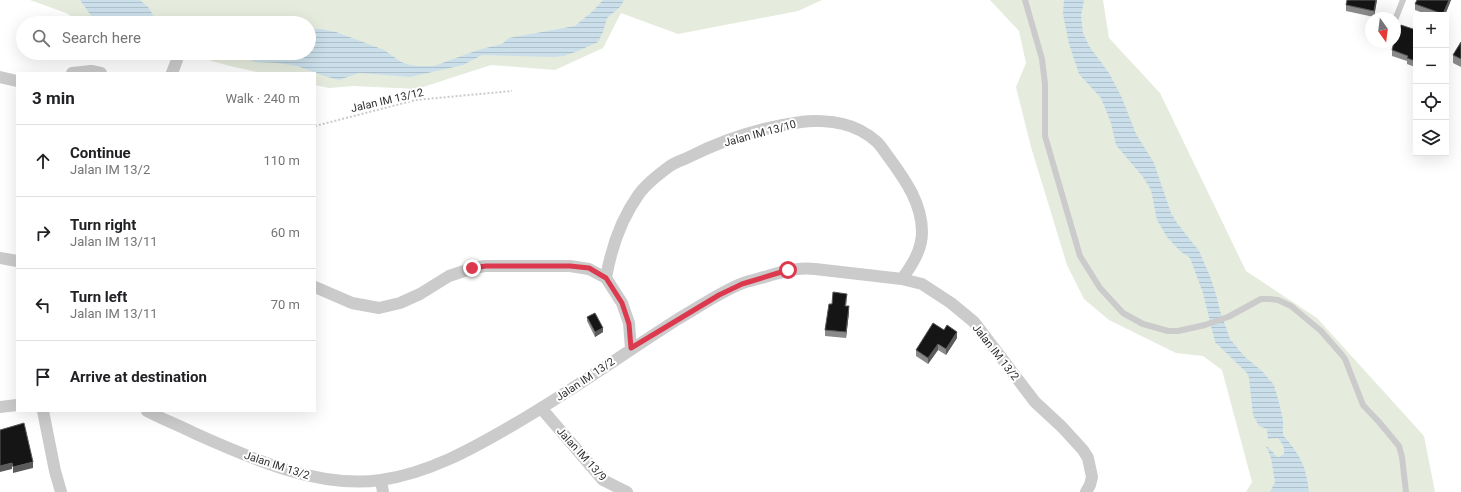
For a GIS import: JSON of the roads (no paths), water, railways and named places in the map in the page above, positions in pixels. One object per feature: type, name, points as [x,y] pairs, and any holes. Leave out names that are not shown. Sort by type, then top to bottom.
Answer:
[{"type":"street","points":[[172,72],[177,60]]},
{"type":"street","points":[[82,72],[96,72]]},
{"type":"street","points":[[0,76],[16,81]]},
{"type":"street","name":"Jalan IM 13/10","points":[[606,278],[610,258],[620,230],[639,194],[652,180],[671,166],[704,149],[768,129],[802,121],[843,124],[863,132],[878,143],[902,174],[919,209],[922,233],[920,246],[914,263],[902,279]]},
{"type":"street","points":[[0,258],[16,261]]},
{"type":"street","points":[[316,287],[352,303],[379,308],[400,303],[449,276],[472,268],[486,266],[570,266],[589,268],[606,278],[622,303],[629,324],[631,348]]},
{"type":"street","name":"Jalan IM 13/2","points":[[149,412],[162,420],[230,449],[293,471],[320,478],[356,481],[381,480],[445,461],[468,451],[541,408],[631,348],[719,295],[742,284],[788,270],[802,268],[902,279],[922,284],[951,303],[974,322],[1035,402],[1062,427],[1083,450],[1088,458],[1092,477],[1086,492]]},
{"type":"street","points":[[0,407],[16,404]]},
{"type":"street","name":"Jalan IM 13/9","points":[[541,408],[603,480],[627,492]]},
{"type":"street","points":[[43,412],[55,471],[61,492]]},
{"type":"street","points":[[381,480],[383,492]]},
{"type":"lane","points":[[1025,0],[1042,59],[1045,84],[1045,136],[1080,256],[1100,288],[1123,313],[1143,324],[1168,331],[1178,331],[1205,325],[1228,317],[1261,299],[1284,302],[1291,306],[1321,331],[1345,359],[1363,405],[1399,446],[1402,456],[1406,492]]},
{"type":"lane","points":[[1398,12],[1403,0]]},
{"type":"water","points":[[80,0],[140,0],[149,8],[153,16],[119,16],[91,16]]},
{"type":"water","points":[[603,0],[624,0],[620,7],[607,18],[598,42],[564,56],[482,55],[463,65],[410,77],[359,73],[339,80],[297,66],[255,62],[251,60],[316,60],[316,29],[320,29],[336,32],[384,50],[401,62],[410,65],[434,66],[478,50],[502,44],[509,38],[575,26],[594,10]]},
{"type":"water","points":[[1064,0],[1084,0],[1081,16],[1083,33],[1089,46],[1109,73],[1122,98],[1136,134],[1154,163],[1171,213],[1199,251],[1210,276],[1230,339],[1245,357],[1262,371],[1274,385],[1283,420],[1283,435],[1298,455],[1304,467],[1309,492],[1270,492],[1275,482],[1271,458],[1266,446],[1277,457],[1280,457],[1284,454],[1283,445],[1278,438],[1268,439],[1267,429],[1259,426],[1253,415],[1249,378],[1247,373],[1215,342],[1203,293],[1190,258],[1180,251],[1167,237],[1157,220],[1151,190],[1143,177],[1116,145],[1111,123],[1101,98],[1079,74],[1069,44],[1063,14]]}]
